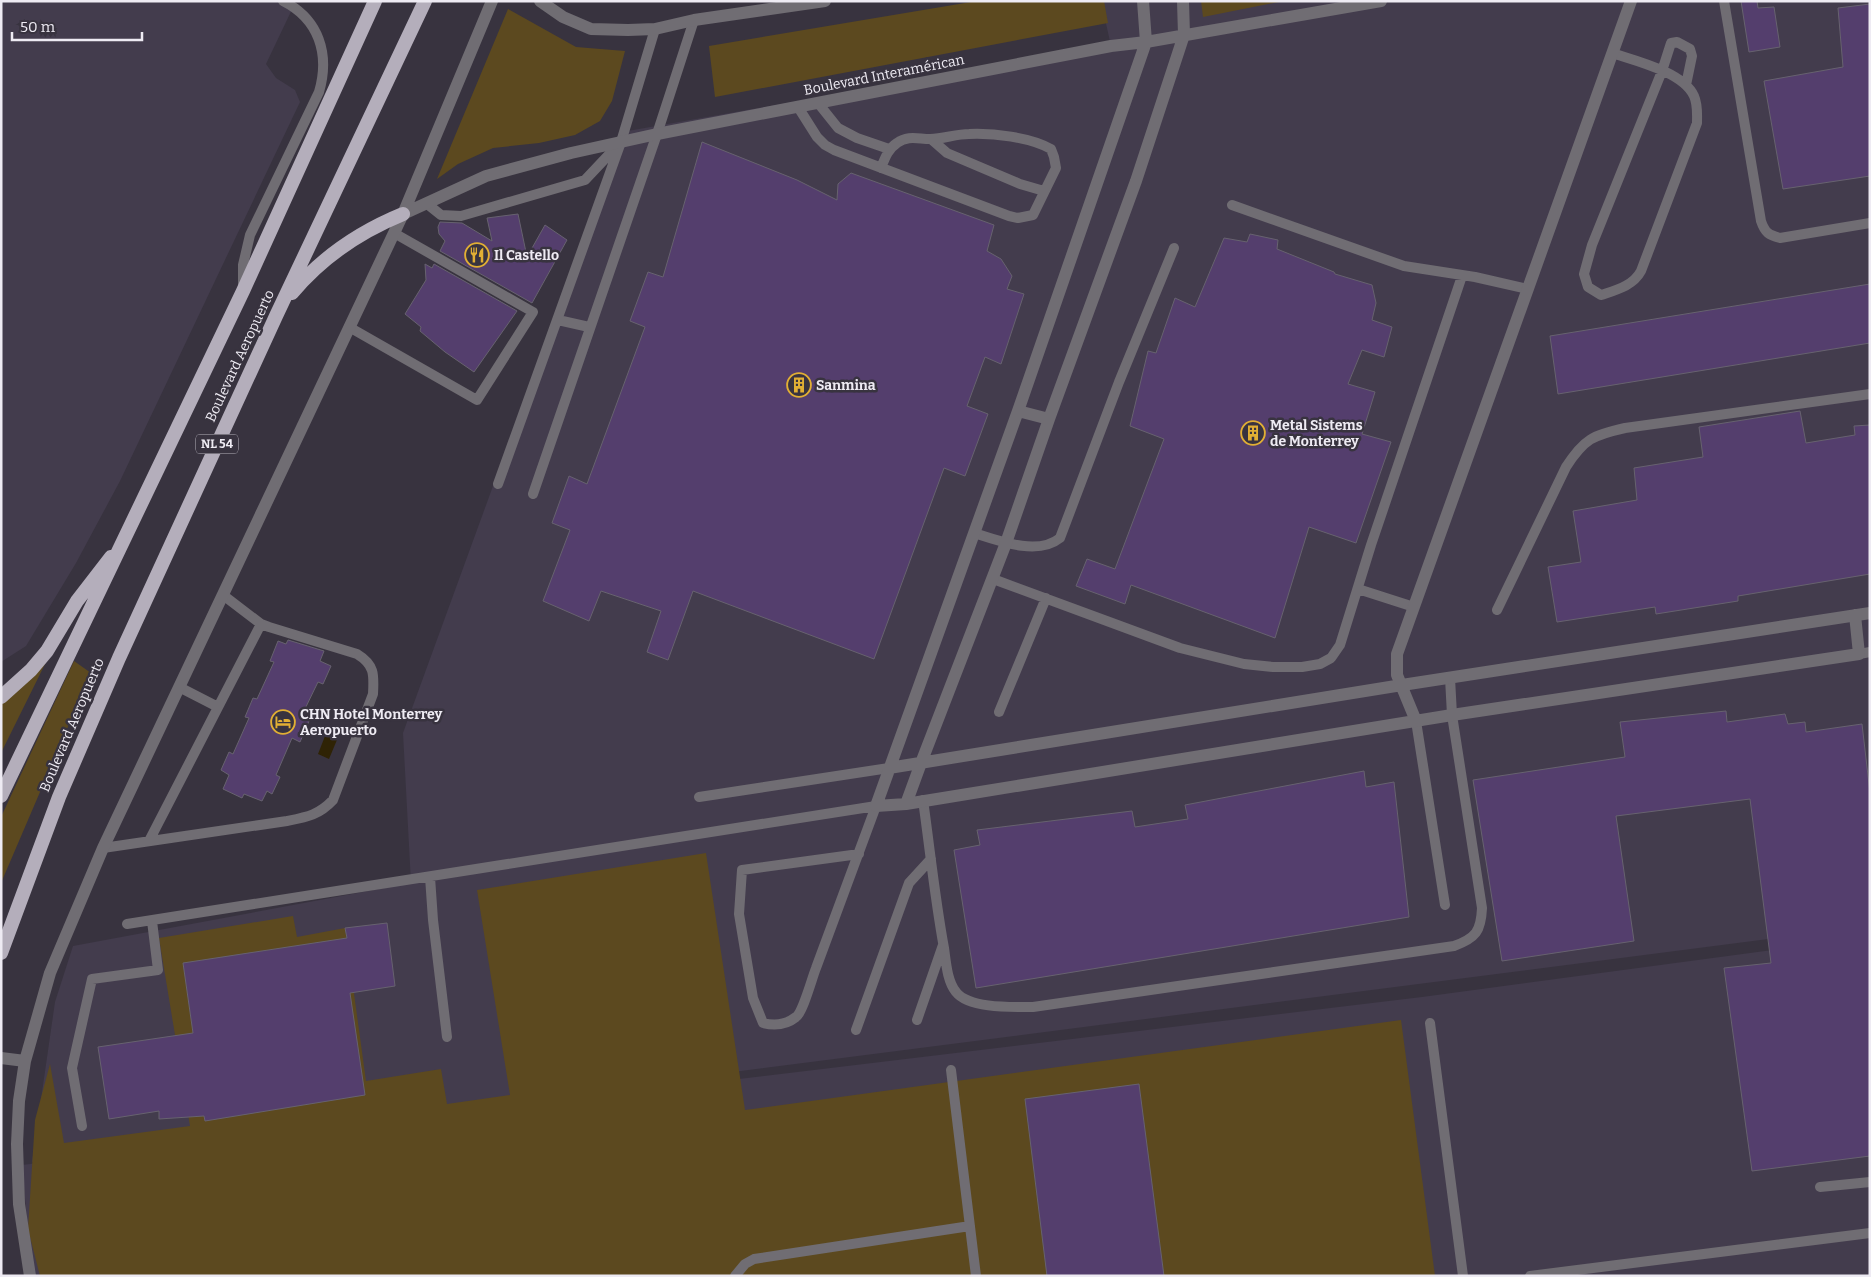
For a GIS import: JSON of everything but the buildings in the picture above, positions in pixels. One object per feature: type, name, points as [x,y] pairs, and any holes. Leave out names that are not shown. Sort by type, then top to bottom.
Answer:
[{"type":"highway","name":"Boulevard Aeropuerto","points":[[1,796],[243,290],[375,1]]},
{"type":"highway","name":"Boulevard Aeropuerto","points":[[1,953],[59,797],[115,667],[276,316],[425,1]]},
{"type":"highway","points":[[276,316],[295,290],[324,260],[361,233],[403,214]]},
{"type":"highway","points":[[1,697],[31,670],[47,651],[77,601],[123,543]]},
{"type":"street","points":[[30,1276],[18,1204],[19,1101],[25,1061],[50,973],[103,848],[403,214],[492,1]]},
{"type":"street","points":[[540,1],[564,17],[591,29],[628,30],[655,28],[694,20],[825,1]]},
{"type":"street","points":[[1143,1],[1146,42],[1018,411],[876,806],[906,804],[1452,715],[1865,653],[1855,615]]},
{"type":"street","points":[[906,804],[993,579],[1048,419],[1136,181],[1184,35],[1183,1]]},
{"type":"street","name":"Boulevard Interamérican","points":[[403,214],[486,176],[570,153],[657,134],[1111,46],[1146,42],[1381,1]]},
{"type":"street","points":[[1416,721],[1397,675],[1396,654],[1631,1]]},
{"type":"street","points":[[1018,411],[1048,419]]},
{"type":"street","points":[[889,768],[1402,685],[1870,613]]},
{"type":"street","points":[[1,1058],[25,1061]]},
{"type":"lane","points":[[243,290],[244,265],[250,235],[318,92],[324,69],[321,46],[316,33],[300,11],[283,1]]},
{"type":"lane","points":[[1724,1],[1764,231],[1770,236],[1780,238],[1870,223]]},
{"type":"lane","points":[[533,494],[657,134],[694,20]]},
{"type":"lane","points":[[498,484],[621,142],[655,28]]},
{"type":"lane","points":[[1612,52],[1662,71],[1686,85],[1694,96],[1697,108],[1697,123],[1641,271],[1630,284],[1601,295],[1588,287],[1584,274],[1592,245],[1662,71],[1671,43],[1677,42],[1690,49],[1692,56],[1686,85]]},
{"type":"lane","points":[[818,103],[838,128],[857,138],[889,149]]},
{"type":"lane","points":[[798,107],[825,145],[881,168],[1018,218],[1033,215],[1056,168],[1051,149],[1046,146],[1013,138],[968,134],[931,139],[915,137],[905,139],[889,149],[881,168]]},
{"type":"lane","points":[[931,139],[947,153],[1020,184],[1044,192]]},
{"type":"lane","points":[[426,203],[441,214],[461,216],[585,180],[621,142]]},
{"type":"lane","points":[[1232,205],[1404,266],[1528,289]]},
{"type":"lane","points":[[349,328],[477,400],[533,312],[394,232]]},
{"type":"lane","points":[[974,533],[1006,543],[1039,547],[1052,544],[1060,538],[1119,382],[1174,248]]},
{"type":"lane","points":[[993,579],[1180,648],[1244,664],[1302,667],[1320,664],[1331,658],[1340,645],[1462,276]]},
{"type":"lane","points":[[558,320],[589,327]]},
{"type":"lane","points":[[1497,610],[1566,467],[1577,449],[1599,434],[1625,428],[1870,394]]},
{"type":"lane","points":[[1358,589],[1414,606]]},
{"type":"lane","points":[[103,848],[308,816],[324,810],[333,800],[373,694],[374,679],[372,667],[366,660],[356,654],[261,624],[223,595]]},
{"type":"lane","points":[[999,712],[1046,598]]},
{"type":"lane","points":[[149,841],[261,624]]},
{"type":"lane","points":[[923,800],[948,973],[956,992],[966,999],[981,1004],[1003,1007],[1033,1007],[1454,946],[1467,941],[1477,933],[1482,921],[1482,908],[1452,715],[1450,678]]},
{"type":"lane","points":[[179,687],[218,707]]},
{"type":"lane","points":[[1416,721],[1445,904]]},
{"type":"lane","points":[[699,797],[889,768]]},
{"type":"lane","points":[[127,924],[876,806],[859,854],[797,1016],[786,1023],[773,1026],[763,1023],[753,998],[739,914],[742,870],[859,854]]},
{"type":"lane","points":[[856,1030],[908,883],[931,859]]},
{"type":"lane","points":[[430,877],[433,920],[447,1037]]},
{"type":"lane","points":[[82,1126],[72,1068],[92,979],[158,970],[152,921]]},
{"type":"lane","points":[[917,1020],[943,944]]},
{"type":"lane","points":[[1430,1023],[1463,1276]]},
{"type":"lane","points":[[952,1070],[976,1276]]},
{"type":"lane","points":[[1820,1187],[1870,1182]]},
{"type":"lane","points":[[735,1276],[745,1264],[754,1259],[970,1226]]},
{"type":"lane","points":[[1530,1276],[1870,1233]]},
{"type":"shaded area","points":[[1,1],[296,1],[266,64],[276,78],[295,90],[300,102],[120,481],[76,563],[26,646],[1,662]]},
{"type":"shaded area","points":[[977,1],[1104,1],[1108,23],[715,97],[709,46]]},
{"type":"shaded area","points":[[1101,1],[1870,1],[1870,926],[32,1162],[55,1002],[73,946],[411,883],[403,733],[622,132],[1111,46]]},
{"type":"shaded area","points":[[1201,1],[1284,1],[1203,17]]},
{"type":"shaded area","points":[[508,9],[576,47],[625,51],[612,101],[600,121],[575,135],[539,143],[493,148],[458,164],[437,179]]},
{"type":"shaded area","points":[[74,661],[91,673],[1,883],[1,817]]},
{"type":"shaded area","points":[[46,662],[1,753],[1,699]]},
{"type":"shaded area","points":[[327,731],[339,735],[329,759],[318,754]]},
{"type":"shaded area","points":[[706,853],[745,1110],[1401,1020],[1435,1276],[40,1276],[28,1229],[35,1120],[50,1064],[64,1143],[190,1126],[159,938],[293,916],[297,937],[345,928],[366,1081],[441,1069],[447,1104],[510,1095],[477,890]]},
{"type":"shaded area","points":[[1870,937],[1870,1276],[32,1276],[22,1165],[1422,997]]},
{"type":"place","name":"Il Castello","points":[[477,255]]},
{"type":"place","name":"Sanmina","points":[[799,385]]},
{"type":"place","name":"Metal Sistems de Monterrey","points":[[1253,433]]},
{"type":"place","name":"CHN Hotel Monterrey Aeropuerto","points":[[283,722]]}]
